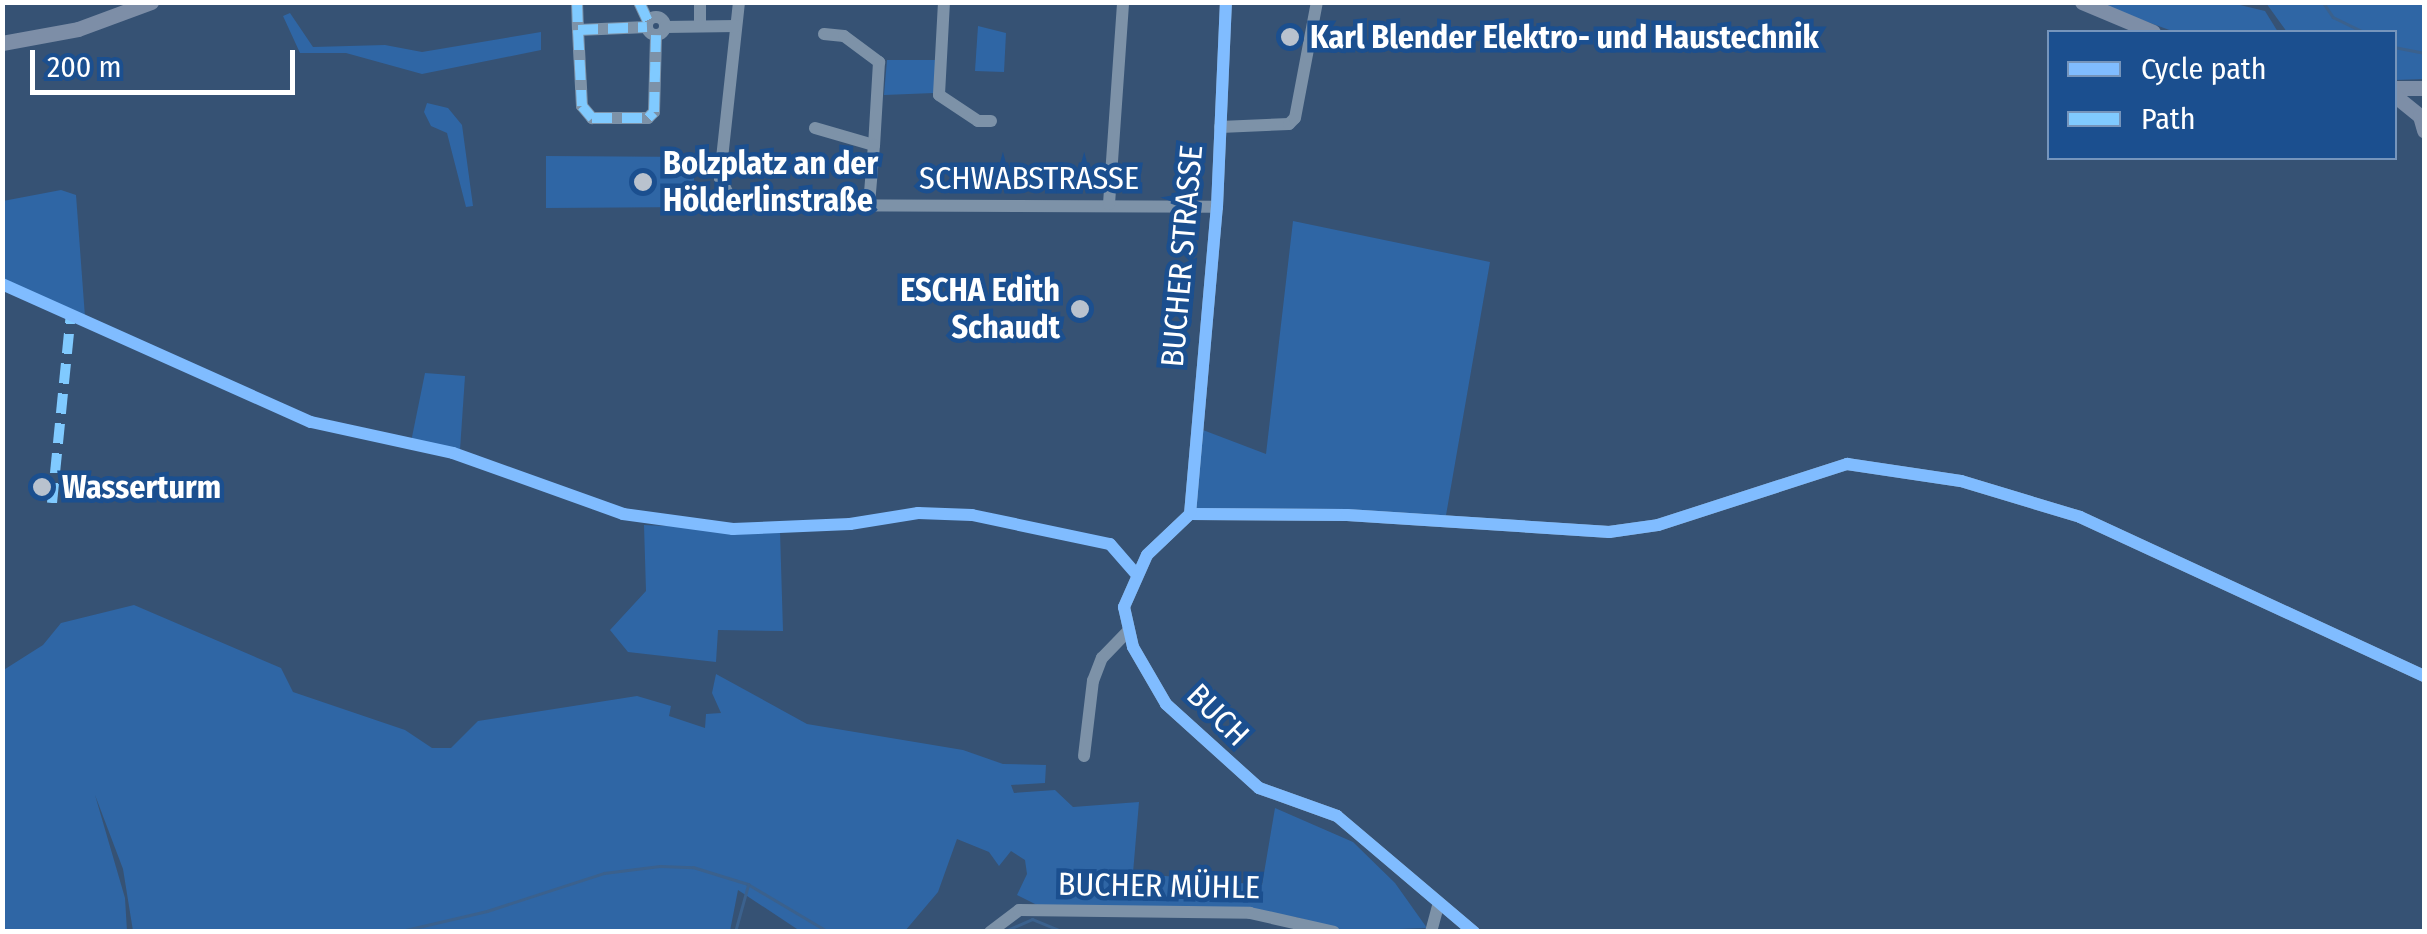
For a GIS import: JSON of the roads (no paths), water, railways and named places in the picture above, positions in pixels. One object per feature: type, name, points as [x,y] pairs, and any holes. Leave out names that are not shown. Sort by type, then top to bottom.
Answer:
[{"type":"main road","points":[[2,42],[78,29],[152,2]]},
{"type":"main road","points":[[2082,2],[2148,30]]},
{"type":"main road","points":[[2397,91],[2423,88],[2422,123]]},
{"type":"main road","points":[[2397,94],[2422,123]]},
{"type":"street","points":[[577,2],[582,106],[592,118],[648,118],[654,112],[654,28],[639,2]]},
{"type":"street","points":[[700,2],[700,26]]},
{"type":"street","points":[[578,30],[736,26],[739,2]]},
{"type":"street","points":[[944,2],[939,95],[978,121],[991,121]]},
{"type":"street","points":[[1109,204],[1124,2]]},
{"type":"street","name":"BUCHER STRASSE","points":[[1190,514],[1217,208],[1226,2]]},
{"type":"street","points":[[1220,127],[1288,124],[1294,118],[1316,2]]},
{"type":"street","name":"SCHWABSTRASSE","points":[[736,26],[720,178],[724,198],[734,206],[1109,204],[1217,208]]},
{"type":"street","points":[[824,34],[844,36],[879,62],[868,205]]},
{"type":"street","points":[[815,128],[874,145]]},
{"type":"street","points":[[1084,756],[1092,681],[1102,658],[1126,632],[1124,607],[1135,573],[1190,514],[1347,515],[1609,532],[1672,521],[1805,473],[1864,466],[1962,481],[2080,517],[2424,676]]},
{"type":"street","name":"BUCH","points":[[1126,632],[1166,704],[1235,770],[1269,792],[1338,816],[1438,905]]},
{"type":"street","points":[[1431,932],[1438,905],[1474,932]]},
{"type":"street","name":"BUCHER MÜHLE","points":[[990,932],[1019,910],[1250,913],[1334,932]]},
{"type":"waterway","points":[[2286,2],[2294,2]]},
{"type":"waterway","points":[[2323,2],[2333,17],[2360,30]]},
{"type":"waterway","points":[[2397,48],[2424,53]]},
{"type":"waterway","points":[[397,932],[487,911],[604,873],[660,866],[693,867],[748,884],[829,932]]},
{"type":"waterway","points":[[735,932],[748,885]]},
{"type":"waterway","points":[[1003,932],[1032,919],[1064,932]]},
{"type":"place","name":"Karl Blender Elektro- und Haustechnik","points":[[1290,37]]},
{"type":"place","name":"Bolzplatz an der Hölderlinstraße","points":[[643,182]]},
{"type":"place","name":"ESCHA Edith Schaudt","points":[[1080,309]]},
{"type":"place","name":"Wasserturm","points":[[42,487]]}]
